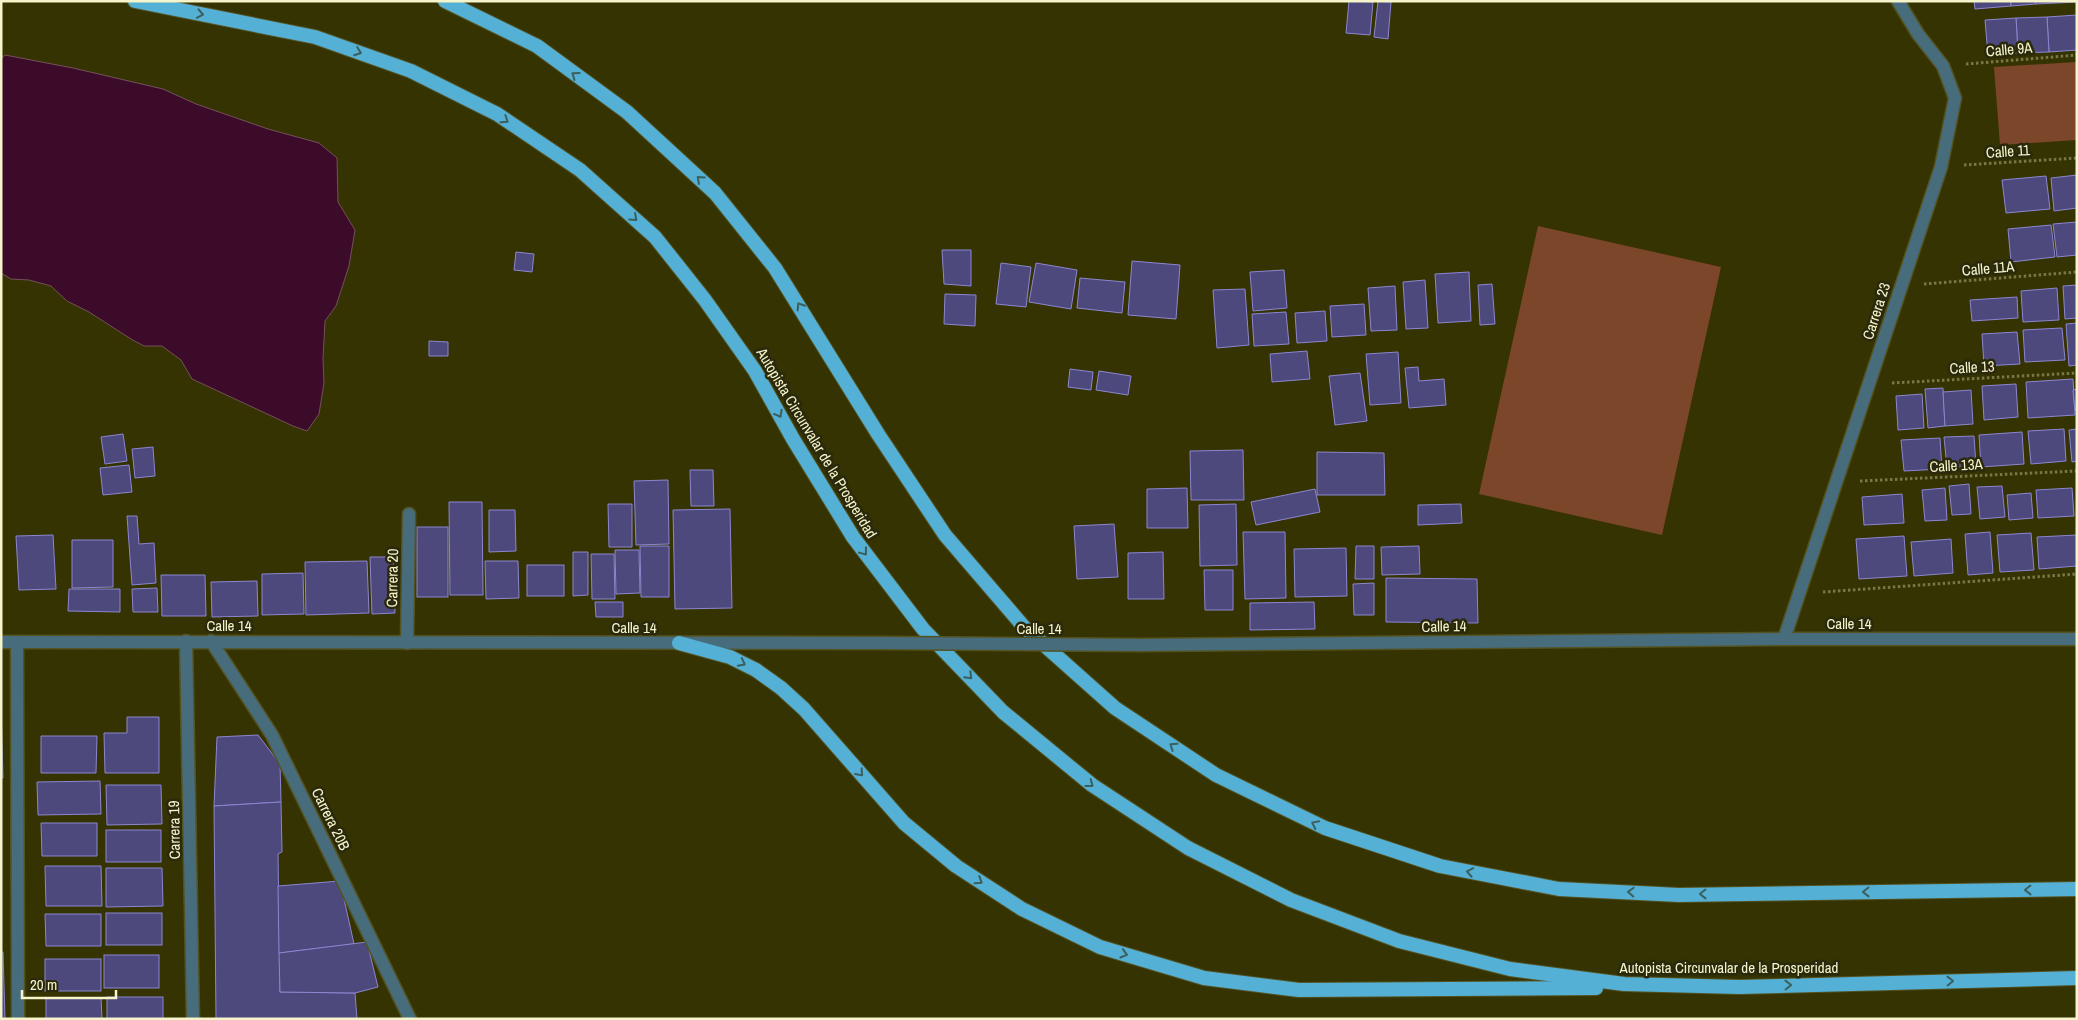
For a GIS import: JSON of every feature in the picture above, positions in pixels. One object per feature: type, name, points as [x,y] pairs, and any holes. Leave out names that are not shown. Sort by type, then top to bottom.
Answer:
[{"type":"highway","name":"Autopista Circunvalar de la Prosperidad","points":[[135,1],[315,37],[411,72],[497,114],[580,170],[655,237],[705,300],[755,371],[853,537],[923,629],[1003,712],[1092,785],[1188,848],[1291,900],[1398,941],[1510,969],[1624,984],[1739,987],[2077,978]]},
{"type":"highway","points":[[445,1],[537,46],[627,112],[715,193],[775,268],[878,434],[945,535],[1024,627],[1115,708],[1216,775],[1325,828],[1440,866],[1559,889],[1679,895],[2077,889]]},
{"type":"highway","points":[[679,643],[730,657],[756,670],[782,688],[804,709],[904,822],[956,866],[1022,909],[1100,947],[1204,978],[1299,990],[1739,987]]},
{"type":"street","name":"Carrera 23","points":[[1784,639],[1941,167],[1955,98],[1943,66],[1918,34],[1898,1]]},
{"type":"street","name":"Carrera 20","points":[[407,643],[409,514]]},
{"type":"street","name":"Calle 14","points":[[1,642],[210,641],[1141,645],[1784,639],[2077,639]]},
{"type":"street","name":"Carrera 19","points":[[186,641],[193,1019]]},
{"type":"street","name":"Carrera 20B","points":[[210,641],[272,735],[410,1019]]},
{"type":"street","points":[[17,642],[18,1019]]},
{"type":"path","name":"Calle 9A","points":[[1943,66],[2077,55]]},
{"type":"path","name":"Calle 11","points":[[1941,167],[2077,158]]},
{"type":"path","name":"Calle 11A","points":[[1901,286],[2077,272]]},
{"type":"path","name":"Calle 13","points":[[1869,384],[2077,373]]},
{"type":"path","name":"Calle 13A","points":[[1837,482],[2077,471]]},
{"type":"path","name":"Calle 14","points":[[1800,594],[2077,574]]},
{"type":"shaded area","points":[[5,55],[73,68],[163,89],[196,104],[268,129],[319,143],[337,158],[338,202],[355,230],[349,266],[336,306],[325,321],[324,383],[319,414],[307,431],[192,379],[181,360],[162,346],[144,346],[131,339],[89,312],[67,301],[51,286],[29,280],[11,279],[1,273],[1,59]]},
{"type":"shaded area","points":[[2077,62],[2077,140],[2000,145],[1994,67]]},
{"type":"shaded area","points":[[1538,226],[1721,267],[1662,535],[1479,494]]},
{"type":"building","points":[[1349,1],[1373,2],[1370,35],[1346,33]]},
{"type":"building","points":[[1378,1],[1391,2],[1388,39],[1374,37]]},
{"type":"building","points":[[1974,1],[2011,1],[2011,6],[1975,9]]},
{"type":"building","points":[[2011,1],[2035,1],[2036,4],[2011,6]]},
{"type":"building","points":[[2035,1],[2077,1],[2077,2],[2036,4]]},
{"type":"building","points":[[2077,15],[2077,50],[2049,52],[2047,17]]},
{"type":"building","points":[[2047,17],[2049,52],[2018,53],[2016,18]]},
{"type":"building","points":[[2016,18],[2018,53],[1988,55],[1985,20]]},
{"type":"building","points":[[2077,175],[2077,208],[2054,211],[2051,178]]},
{"type":"building","points":[[2046,176],[2050,209],[2006,213],[2002,180]]},
{"type":"building","points":[[2077,222],[2077,255],[2057,257],[2053,224]]},
{"type":"building","points":[[2051,225],[2055,257],[2011,262],[2008,229]]},
{"type":"building","points":[[942,250],[971,250],[971,286],[944,284]]},
{"type":"building","points":[[516,252],[534,254],[532,272],[514,270]]},
{"type":"building","points":[[1132,261],[1180,265],[1176,319],[1128,315]]},
{"type":"building","points":[[1001,263],[1031,267],[1026,307],[996,304]]},
{"type":"building","points":[[1036,263],[1077,270],[1071,309],[1029,302]]},
{"type":"building","points":[[1284,270],[1287,308],[1253,311],[1250,272]]},
{"type":"building","points":[[1469,272],[1471,321],[1438,323],[1435,274]]},
{"type":"building","points":[[1080,278],[1125,282],[1122,313],[1077,308]]},
{"type":"building","points":[[1425,280],[1428,328],[1406,329],[1403,282]]},
{"type":"building","points":[[1492,284],[1495,324],[1480,325],[1478,285]]},
{"type":"building","points":[[2077,285],[2077,318],[2065,319],[2063,286]]},
{"type":"building","points":[[1395,286],[1397,330],[1371,331],[1368,288]]},
{"type":"building","points":[[2057,288],[2059,320],[2023,322],[2021,291]]},
{"type":"building","points":[[1245,289],[1249,345],[1217,348],[1213,290]]},
{"type":"building","points":[[945,294],[976,295],[975,326],[944,324]]},
{"type":"building","points":[[2017,297],[2018,318],[1972,321],[1970,300]]},
{"type":"building","points":[[1364,304],[1366,335],[1332,337],[1330,306]]},
{"type":"building","points":[[1325,311],[1327,341],[1297,343],[1295,313]]},
{"type":"building","points":[[1286,312],[1289,344],[1254,346],[1252,314]]},
{"type":"building","points":[[2077,323],[2077,365],[2069,366],[2066,324]]},
{"type":"building","points":[[2062,328],[2065,360],[2025,362],[2023,330]]},
{"type":"building","points":[[2017,332],[2020,364],[1984,366],[1982,334]]},
{"type":"building","points":[[429,341],[448,342],[448,356],[429,356]]},
{"type":"building","points":[[1307,351],[1310,379],[1272,382],[1270,354]]},
{"type":"building","points":[[1398,352],[1401,403],[1370,405],[1366,354]]},
{"type":"building","points":[[1418,367],[1419,381],[1444,379],[1446,405],[1409,408],[1405,368]]},
{"type":"building","points":[[1070,369],[1093,372],[1091,390],[1068,387]]},
{"type":"building","points":[[1099,371],[1131,376],[1128,395],[1096,390]]},
{"type":"building","points":[[1360,373],[1367,421],[1335,425],[1329,376]]},
{"type":"building","points":[[2073,379],[2075,415],[2028,418],[2026,382]]},
{"type":"building","points":[[2016,384],[2018,417],[1984,420],[1982,386]]},
{"type":"building","points":[[1943,388],[1945,426],[1928,428],[1925,389]]},
{"type":"building","points":[[2077,389],[2077,410],[2075,410],[2073,390]]},
{"type":"building","points":[[1971,390],[1973,424],[1945,426],[1943,392]]},
{"type":"building","points":[[1922,394],[1924,428],[1898,430],[1896,396]]},
{"type":"building","points":[[2064,429],[2066,461],[2031,464],[2028,431]]},
{"type":"building","points":[[2077,429],[2077,461],[2072,462],[2069,430]]},
{"type":"building","points":[[2022,432],[2024,464],[1981,467],[1979,435]]},
{"type":"building","points":[[123,434],[127,461],[105,464],[101,437]]},
{"type":"building","points":[[1974,436],[1976,466],[1947,468],[1944,437]]},
{"type":"building","points":[[1940,438],[1942,469],[1904,471],[1901,440]]},
{"type":"building","points":[[153,447],[155,476],[135,478],[132,449]]},
{"type":"building","points":[[1243,450],[1244,500],[1191,500],[1190,451]]},
{"type":"building","points":[[1317,452],[1384,453],[1385,495],[1317,495]]},
{"type":"building","points":[[129,465],[132,492],[103,495],[100,468]]},
{"type":"building","points":[[690,470],[713,470],[714,506],[691,506]]},
{"type":"building","points":[[668,480],[669,544],[636,545],[634,481]]},
{"type":"building","points":[[1969,484],[1971,514],[1952,515],[1949,486]]},
{"type":"building","points":[[2002,486],[2005,517],[1980,519],[1977,487]]},
{"type":"building","points":[[1187,488],[1188,528],[1147,528],[1147,489]]},
{"type":"building","points":[[1945,488],[1947,520],[1925,521],[1922,490]]},
{"type":"building","points":[[2072,488],[2074,516],[2038,518],[2036,490]]},
{"type":"building","points":[[1315,489],[1320,512],[1256,525],[1251,502]]},
{"type":"building","points":[[2031,493],[2033,518],[2009,520],[2007,495]]},
{"type":"building","points":[[1902,494],[1904,523],[1864,525],[1862,497]]},
{"type":"building","points":[[449,502],[482,502],[483,595],[450,595]]},
{"type":"building","points":[[608,504],[632,504],[632,547],[609,547]]},
{"type":"building","points":[[1236,504],[1237,565],[1200,566],[1199,505]]},
{"type":"building","points":[[1461,504],[1462,523],[1418,525],[1418,505]]},
{"type":"building","points":[[730,509],[732,608],[675,609],[673,510]]},
{"type":"building","points":[[489,510],[515,510],[516,551],[489,552]]},
{"type":"building","points":[[127,516],[137,516],[139,544],[154,543],[156,583],[132,585]]},
{"type":"building","points":[[1114,524],[1118,577],[1077,579],[1074,526]]},
{"type":"building","points":[[417,527],[448,527],[448,597],[417,597]]},
{"type":"building","points":[[1243,532],[1285,532],[1286,598],[1245,599]]},
{"type":"building","points":[[1990,532],[1993,573],[1968,575],[1965,534]]},
{"type":"building","points":[[2031,533],[2034,570],[2000,572],[1997,535]]},
{"type":"building","points":[[53,535],[56,589],[19,590],[16,536]]},
{"type":"building","points":[[2077,535],[2077,566],[2039,569],[2037,537]]},
{"type":"building","points":[[1904,536],[1907,576],[1859,579],[1856,539]]},
{"type":"building","points":[[1951,539],[1953,573],[1914,576],[1911,542]]},
{"type":"building","points":[[72,540],[113,540],[113,587],[72,588]]},
{"type":"building","points":[[640,546],[669,546],[669,597],[641,597]]},
{"type":"building","points":[[1356,546],[1374,546],[1374,579],[1355,579]]},
{"type":"building","points":[[1419,546],[1420,574],[1382,575],[1381,547]]},
{"type":"building","points":[[1346,548],[1347,596],[1295,597],[1294,549]]},
{"type":"building","points":[[615,550],[639,550],[640,593],[616,594]]},
{"type":"building","points":[[573,552],[588,552],[588,595],[573,596]]},
{"type":"building","points":[[1163,552],[1164,599],[1128,599],[1128,553]]},
{"type":"building","points":[[591,554],[614,554],[615,599],[592,599]]},
{"type":"building","points":[[370,557],[393,557],[395,613],[372,614]]},
{"type":"building","points":[[367,561],[369,613],[306,615],[305,562]]},
{"type":"building","points":[[485,561],[518,561],[519,598],[486,599]]},
{"type":"building","points":[[527,565],[564,565],[564,596],[527,596]]},
{"type":"building","points":[[1204,570],[1233,570],[1233,610],[1205,610]]},
{"type":"building","points":[[303,573],[304,614],[262,615],[262,574]]},
{"type":"building","points":[[161,575],[205,575],[206,616],[162,616]]},
{"type":"building","points":[[1386,578],[1477,579],[1478,623],[1386,622]]},
{"type":"building","points":[[257,581],[258,616],[212,617],[211,582]]},
{"type":"building","points":[[1374,583],[1374,615],[1354,615],[1353,584]]},
{"type":"building","points":[[157,588],[158,612],[133,612],[132,589]]},
{"type":"building","points":[[69,589],[120,589],[120,612],[68,611]]},
{"type":"building","points":[[595,602],[623,602],[623,617],[596,617]]},
{"type":"building","points":[[1314,602],[1315,629],[1250,630],[1250,603]]},
{"type":"building","points":[[1,706],[3,778],[1,778]]},
{"type":"building","points":[[127,717],[159,717],[159,773],[105,773],[104,733],[127,733]]},
{"type":"building","points":[[258,735],[280,764],[281,802],[214,806],[217,737]]},
{"type":"building","points":[[41,736],[97,736],[96,773],[41,773]]},
{"type":"building","points":[[100,781],[101,814],[38,815],[37,782]]},
{"type":"building","points":[[106,785],[161,785],[162,824],[107,825]]},
{"type":"building","points":[[281,802],[282,852],[278,854],[280,992],[355,993],[357,1019],[216,1019],[214,806]]},
{"type":"building","points":[[41,823],[97,823],[97,856],[42,856]]},
{"type":"building","points":[[106,830],[161,830],[161,862],[106,862]]},
{"type":"building","points":[[45,866],[101,866],[102,906],[46,906]]},
{"type":"building","points":[[106,868],[162,868],[163,906],[106,907]]},
{"type":"building","points":[[340,881],[354,944],[279,953],[278,886]]},
{"type":"building","points":[[106,913],[162,913],[162,945],[106,945]]},
{"type":"building","points":[[45,914],[101,914],[101,946],[46,946]]},
{"type":"building","points":[[367,942],[378,987],[355,993],[280,992],[279,953]]},
{"type":"building","points":[[1,952],[3,952],[5,1019],[1,1019]]},
{"type":"building","points":[[104,955],[159,955],[159,988],[104,988]]},
{"type":"building","points":[[45,959],[101,959],[101,991],[45,991]]},
{"type":"building","points":[[107,997],[163,997],[163,1019],[107,1019]]},
{"type":"building","points":[[46,998],[101,998],[102,1019],[46,1019]]}]
